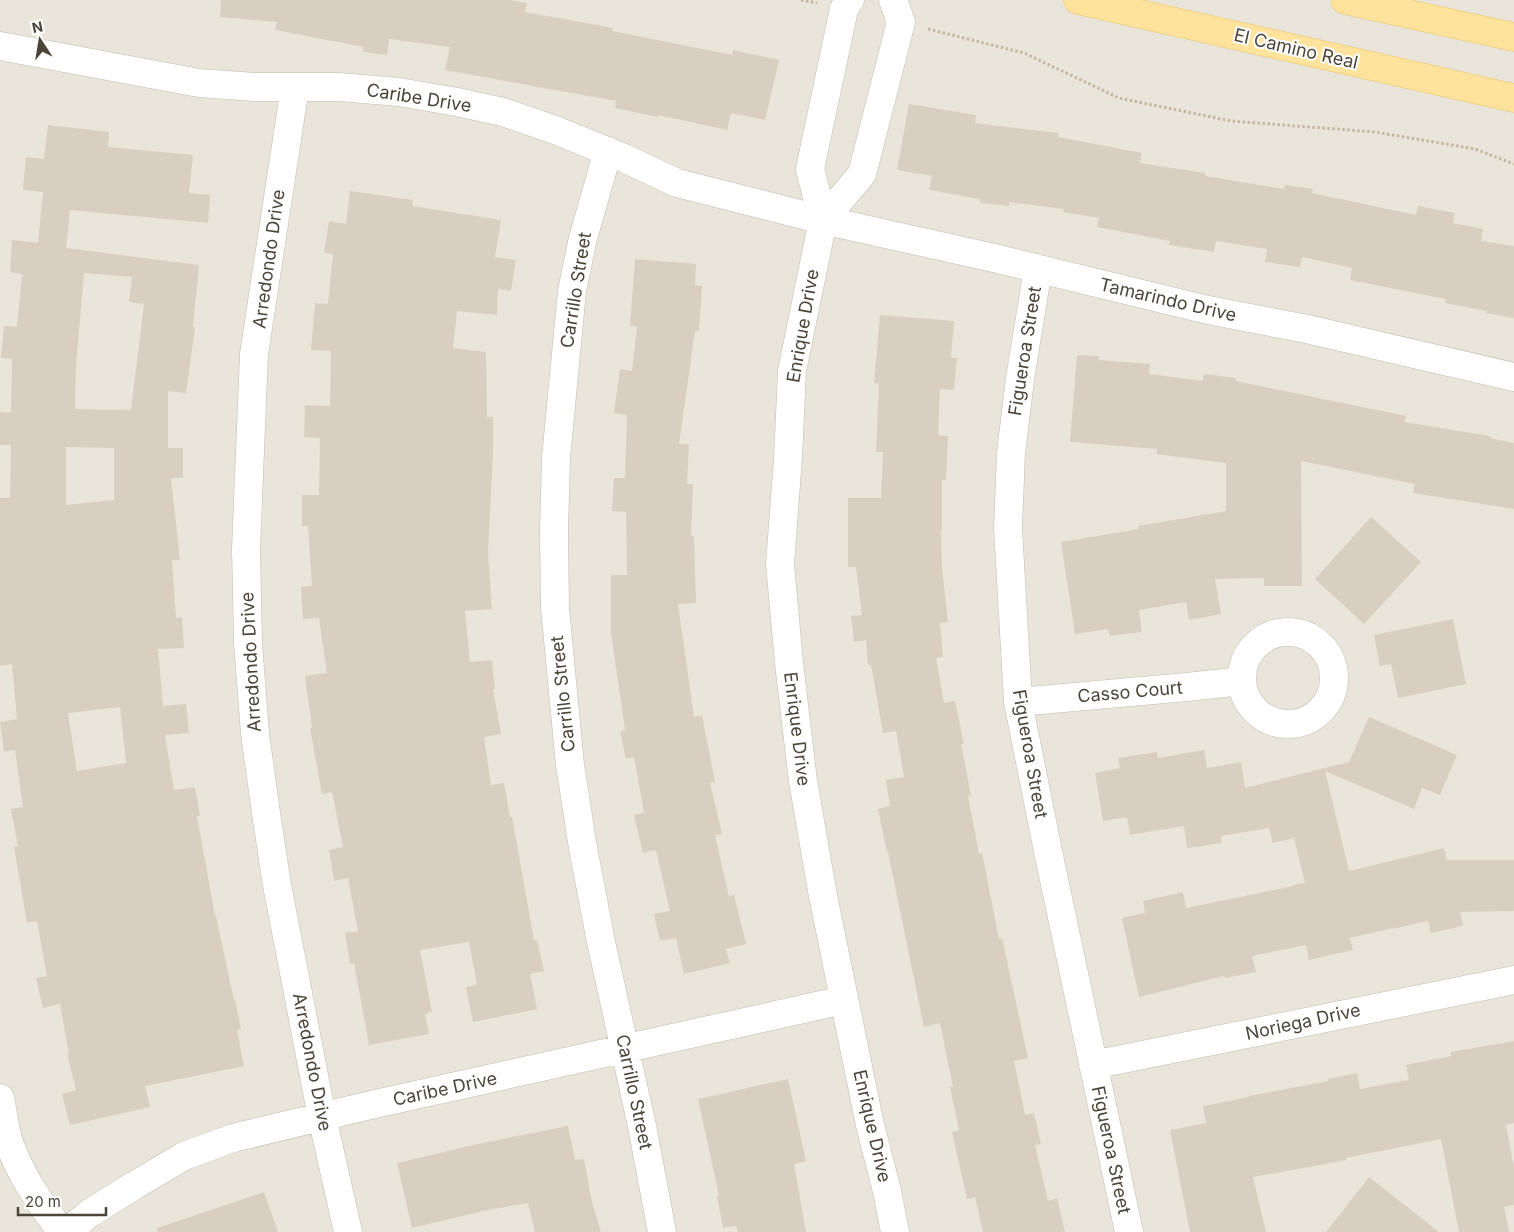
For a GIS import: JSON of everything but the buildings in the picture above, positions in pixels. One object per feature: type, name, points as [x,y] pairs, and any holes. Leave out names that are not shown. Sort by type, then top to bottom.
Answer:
[{"type":"main road","name":"El Camino Real","points":[[1078,0],[1514,98]]},
{"type":"main road","points":[[1345,0],[1514,38]]},
{"type":"street","name":"Enrique Drive","points":[[847,4],[810,169],[823,220],[792,371],[780,564],[789,664],[803,781],[823,896],[844,1000],[895,1232]]},
{"type":"street","name":"Enrique Drive","points":[[823,220],[862,174],[897,11]]},
{"type":"street","name":"Caribe Drive","points":[[0,46],[199,83],[255,87],[339,87],[400,92],[457,102],[503,112],[556,130],[608,151],[677,183],[823,220]]},
{"type":"street","name":"Arredondo Drive","points":[[295,87],[254,354],[246,539],[248,643],[255,734],[266,820],[277,885],[322,1118],[348,1232]]},
{"type":"street","name":"Carrillo Street","points":[[608,151],[583,238],[572,291],[556,458],[554,532],[555,608],[570,765],[581,838],[642,1126],[662,1232]]},
{"type":"street","name":"Tamarindo Drive","points":[[823,220],[1208,310],[1307,329],[1514,377]]},
{"type":"street","name":"Figueroa Street","points":[[1038,269],[1020,379],[1011,452],[1008,528],[1018,702],[1032,778],[1129,1232]]},
{"type":"street","name":"Casso Court","points":[[1018,702],[1187,688],[1242,681]]},
{"type":"street","name":"Noriega Drive","points":[[1093,1065],[1514,980]]},
{"type":"street","name":"Caribe Drive","points":[[67,1232],[90,1213],[184,1156],[233,1138],[375,1104],[844,1000]]},
{"type":"street","points":[[0,1098],[8,1139],[18,1165],[33,1192],[62,1232]]},
{"type":"path","points":[[801,0],[847,4]]},
{"type":"path","points":[[897,11],[1024,53],[1119,98],[1231,121],[1375,132],[1475,149],[1514,164]]},
{"type":"shaded area","points":[[0,0],[1514,0],[1514,1232],[0,1232]]}]
